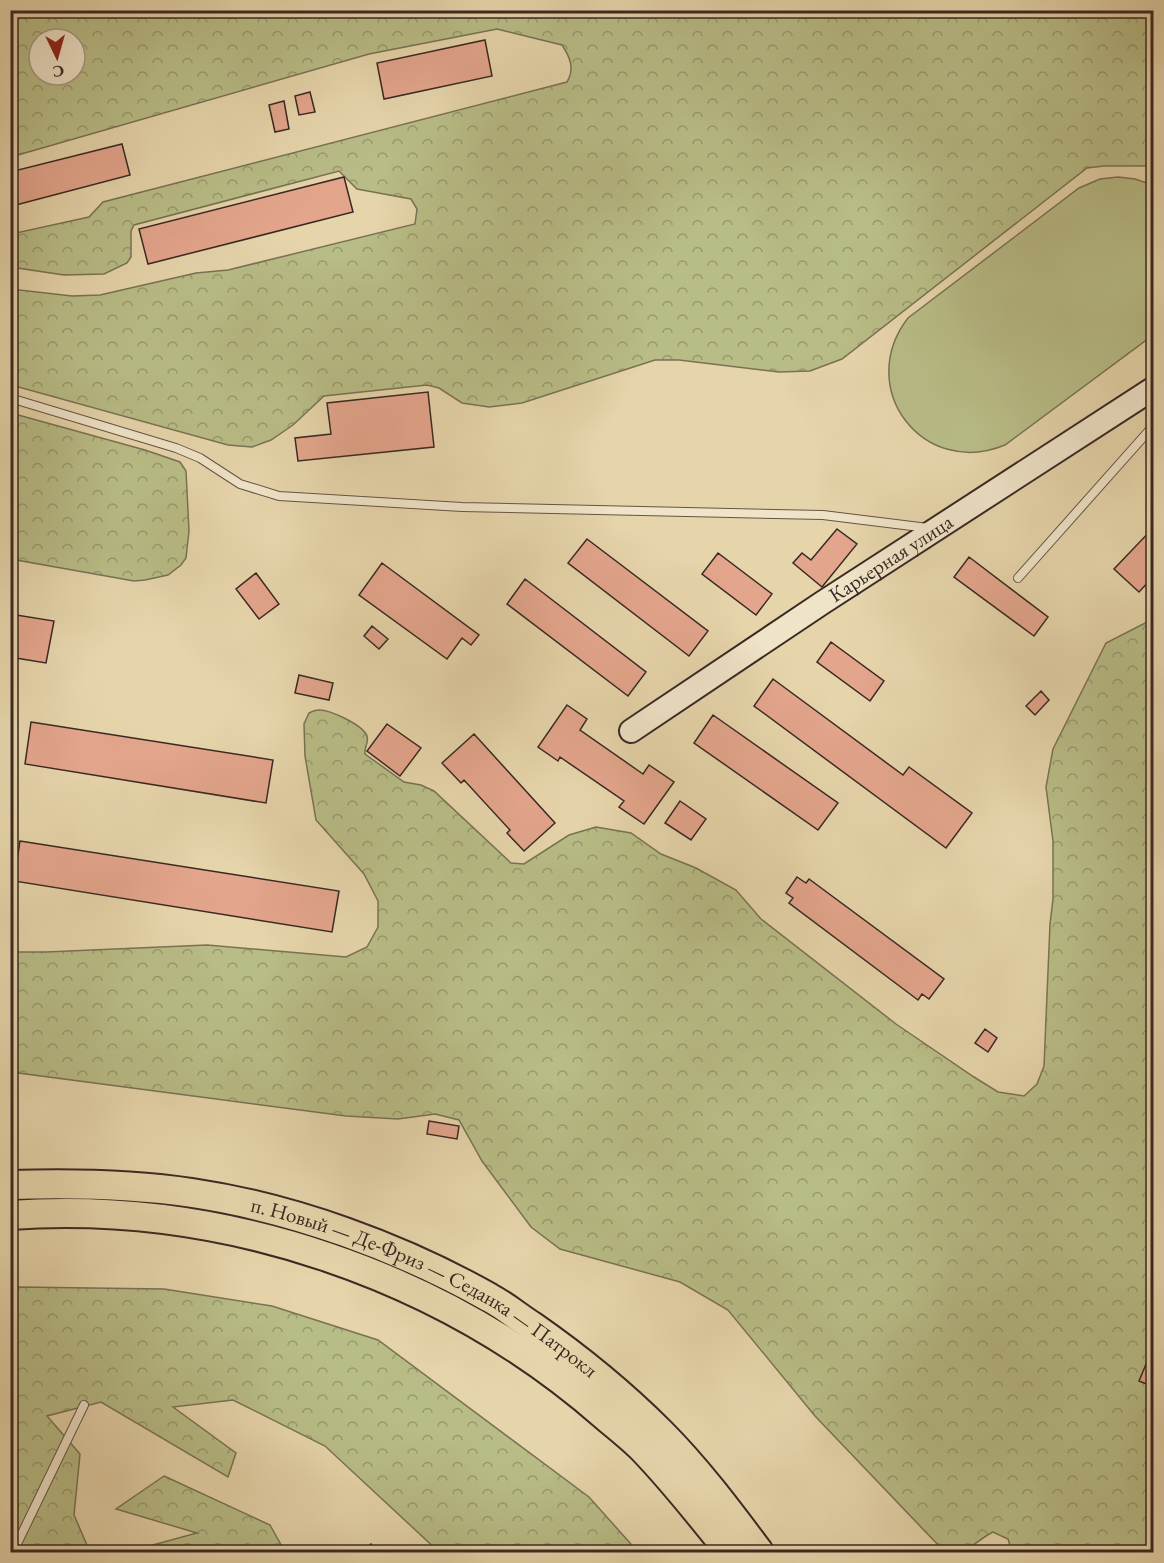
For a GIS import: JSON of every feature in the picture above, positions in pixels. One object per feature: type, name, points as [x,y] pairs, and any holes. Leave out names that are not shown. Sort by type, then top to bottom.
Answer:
[{"type":"highway","name":"п. Новый — Де-Фриз — Седанка — Патрокл","points":[[10,1185],[115,1186],[192,1193],[262,1208],[357,1237],[408,1256],[491,1299],[558,1345],[622,1396],[669,1442],[727,1510],[759,1552]]},
{"type":"highway","name":"п. Новый — Де-Фриз — Седанка — Патрокл","points":[[10,1215],[50,1212],[170,1219],[270,1239],[369,1272],[443,1305],[521,1350],[582,1395],[642,1448],[730,1552]]},
{"type":"street","name":"Карьерная улица","points":[[631,730],[1154,388]]},
{"type":"lane","points":[[10,398],[176,448],[200,458],[240,484],[279,496],[462,507],[823,515],[937,529]]},
{"type":"lane","points":[[1018,578],[1154,425]]},
{"type":"lane","points":[[13,1552],[84,1405]]},
{"type":"green space","points":[[11,10],[1153,11],[1153,166],[1087,168],[842,359],[810,371],[779,372],[679,360],[655,360],[522,403],[489,407],[462,403],[439,388],[427,385],[324,396],[293,425],[271,440],[252,447],[228,445],[11,385],[11,289],[72,296],[100,295],[196,273],[228,270],[415,224],[417,209],[411,199],[357,189],[339,171],[134,225],[131,231],[131,257],[127,263],[104,274],[64,275],[11,267],[11,234],[89,217],[103,202],[567,82],[571,72],[567,54],[562,45],[497,29],[369,54],[11,157]]},
{"type":"green space","points":[[1118,177],[1135,179],[1153,185],[1153,335],[1005,445],[975,452],[948,449],[924,438],[906,421],[893,398],[889,372],[893,345],[908,318],[1079,188],[1100,179]]},
{"type":"green space","points":[[11,413],[180,462],[186,471],[189,531],[186,558],[181,565],[168,575],[134,581],[11,559]]},
{"type":"green space","points":[[1153,619],[1153,1552],[1012,1552],[1008,1539],[993,1532],[962,1551],[956,1552],[940,1547],[815,1416],[728,1310],[680,1282],[560,1249],[531,1227],[482,1161],[459,1120],[435,1114],[398,1119],[346,1116],[11,1072],[11,952],[207,945],[346,957],[367,947],[378,927],[378,901],[364,874],[316,820],[305,756],[304,724],[309,713],[323,710],[359,727],[367,736],[365,754],[404,782],[421,785],[434,791],[511,863],[524,864],[569,835],[596,827],[631,833],[661,854],[696,868],[736,890],[761,919],[896,1024],[974,1077],[998,1092],[1024,1096],[1037,1084],[1044,1066],[1053,899],[1053,841],[1046,787],[1053,749],[1106,643]]},
{"type":"green space","points":[[18,1287],[164,1289],[272,1306],[378,1340],[589,1497],[638,1552],[439,1552],[325,1446],[233,1400],[173,1407],[236,1453],[228,1477],[101,1402],[47,1416],[80,1454],[74,1515],[90,1552],[11,1552],[10,1289]]},
{"type":"green space","points":[[164,1476],[270,1525],[285,1552],[127,1552],[197,1533],[116,1509]]},
{"type":"building","points":[[485,40],[492,76],[384,99],[377,63]]},
{"type":"building","points":[[310,92],[315,112],[299,115],[295,96]]},
{"type":"building","points":[[284,101],[289,129],[275,132],[269,105]]},
{"type":"building","points":[[122,144],[130,175],[12,206],[10,172]]},
{"type":"building","points":[[344,177],[353,212],[148,264],[139,229]]},
{"type":"building","points":[[428,392],[434,447],[298,461],[295,438],[331,434],[327,403]]},
{"type":"building","points":[[1154,527],[1154,576],[1139,592],[1114,569]]},
{"type":"building","points":[[837,529],[857,544],[822,587],[793,563],[802,553],[811,560]]},
{"type":"building","points":[[587,539],[708,631],[689,656],[568,563]]},
{"type":"building","points":[[718,553],[772,594],[756,615],[702,574]]},
{"type":"building","points":[[969,557],[1048,617],[1034,636],[954,577]]},
{"type":"building","points":[[382,563],[479,635],[471,645],[462,638],[447,659],[359,595]]},
{"type":"building","points":[[256,573],[279,604],[259,619],[236,589]]},
{"type":"building","points":[[525,579],[646,672],[628,696],[507,604]]},
{"type":"building","points":[[10,614],[54,621],[46,663],[10,657]]},
{"type":"building","points":[[372,626],[388,639],[379,649],[364,636]]},
{"type":"building","points":[[831,642],[884,681],[870,701],[817,662]]},
{"type":"building","points":[[299,675],[333,683],[329,700],[295,693]]},
{"type":"building","points":[[773,679],[903,775],[909,767],[972,813],[946,848],[754,706]]},
{"type":"building","points":[[1041,691],[1049,700],[1035,715],[1026,706]]},
{"type":"building","points":[[567,705],[587,719],[580,730],[643,774],[649,765],[674,782],[644,824],[619,807],[624,801],[560,757],[558,761],[538,747]]},
{"type":"building","points":[[713,715],[838,803],[818,830],[694,743]]},
{"type":"building","points":[[31,722],[273,760],[266,803],[25,764]]},
{"type":"building","points":[[387,724],[421,748],[400,776],[367,751]]},
{"type":"building","points":[[474,734],[555,823],[524,851],[507,833],[510,830],[464,780],[461,783],[442,763]]},
{"type":"building","points":[[680,801],[706,819],[691,840],[665,823]]},
{"type":"building","points":[[20,841],[339,891],[332,932],[14,881]]},
{"type":"building","points":[[797,877],[806,883],[809,879],[944,979],[929,999],[922,994],[918,1000],[789,903],[793,898],[786,893]]},
{"type":"building","points":[[985,1029],[997,1038],[988,1052],[975,1043]]},
{"type":"building","points":[[429,1121],[459,1126],[457,1139],[427,1134]]},
{"type":"building","points":[[1154,1345],[1154,1387],[1139,1381]]},
{"type":"building","points":[[371,1544],[378,1552],[361,1552]]}]
